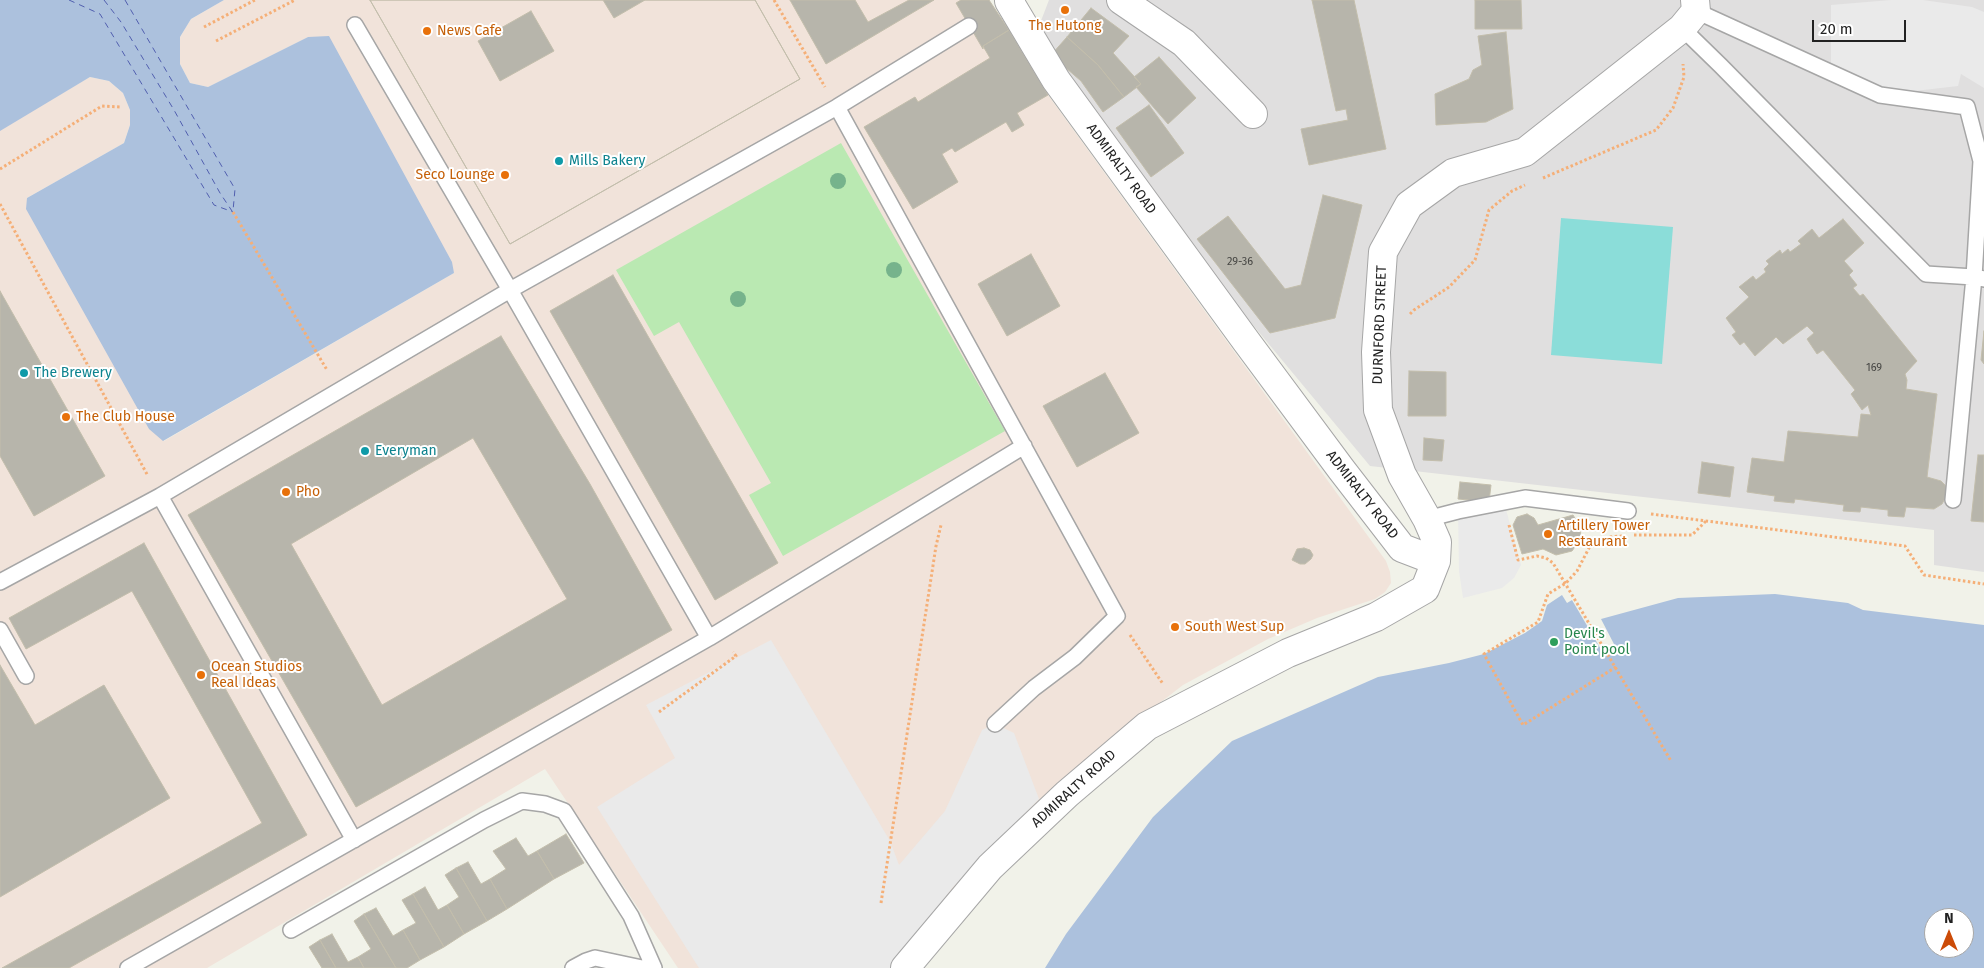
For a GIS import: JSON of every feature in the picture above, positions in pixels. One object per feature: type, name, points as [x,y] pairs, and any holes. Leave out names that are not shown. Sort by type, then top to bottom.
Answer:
[{"type":"street","points":[[1121,0],[1184,43],[1253,114]]},
{"type":"street","name":"ADMIRALTY ROAD","points":[[905,968],[990,867],[1067,794],[1146,726],[1288,653],[1376,617],[1426,589],[1436,561],[1402,548],[1246,342],[1056,80],[1005,4]]},
{"type":"street","name":"DURNFORD STREET","points":[[1436,561],[1437,542],[1427,519],[1402,475],[1378,410],[1376,352],[1383,252],[1409,205],[1453,174],[1525,152],[1691,13]]},
{"type":"lane","points":[[1691,13],[1721,66],[1926,274],[1979,278]]},
{"type":"lane","points":[[1691,13],[1880,95],[1967,107],[1981,160],[1979,278],[1952,500]]},
{"type":"lane","points":[[354,25],[510,290],[709,638]]},
{"type":"lane","points":[[0,582],[160,496],[510,290],[837,107],[969,26]]},
{"type":"lane","points":[[837,107],[1117,616],[1075,657],[1034,688],[995,724]]},
{"type":"lane","points":[[128,968],[709,638],[1024,446]]},
{"type":"lane","points":[[160,496],[354,840]]},
{"type":"lane","points":[[1427,519],[1525,498],[1628,510]]},
{"type":"lane","points":[[0,630],[26,676]]},
{"type":"lane","points":[[291,930],[484,820],[522,801],[545,804],[564,811],[631,916],[654,968]]},
{"type":"lane","points":[[573,968],[586,960],[595,958],[642,968]]},
{"type":"path","points":[[204,27],[255,0]]},
{"type":"path","points":[[216,41],[295,0]]},
{"type":"path","points":[[774,0],[837,107]]},
{"type":"path","points":[[1539,180],[1656,130],[1673,108],[1684,77],[1691,13]]},
{"type":"path","points":[[0,169],[102,106],[121,107]]},
{"type":"path","points":[[1407,317],[1414,310],[1449,287],[1475,260],[1490,210],[1512,191],[1530,184]]},
{"type":"path","points":[[0,204],[160,496]]},
{"type":"path","points":[[233,212],[339,390]]},
{"type":"path","points":[[880,903],[936,546],[948,492]]},
{"type":"path","points":[[1504,502],[1518,560],[1537,556],[1546,558],[1553,563],[1671,762]]},
{"type":"path","points":[[1628,510],[1905,546],[1924,575],[1984,584]]},
{"type":"path","points":[[1616,667],[1523,725],[1484,654],[1538,622],[1548,594],[1566,583],[1577,571],[1589,548],[1609,537],[1641,534],[1692,535],[1706,521]]},
{"type":"path","points":[[1117,616],[1164,686]]},
{"type":"path","points":[[659,712],[736,656]]},
{"type":"shaded area","points":[[0,0],[224,0],[191,19],[180,37],[180,64],[190,83],[208,87],[308,37],[329,36],[452,262],[454,273],[163,441],[149,429],[26,209],[27,198],[124,143],[130,125],[130,110],[123,93],[109,81],[90,77],[0,131]]},
{"type":"shaded area","points":[[224,0],[989,0],[1048,95],[1386,561],[1391,583],[1385,592],[1375,599],[1317,618],[1268,639],[1183,685],[1104,746],[897,968],[678,968],[545,769],[207,968],[0,968],[0,129],[90,77],[109,81],[123,93],[130,110],[130,125],[124,143],[27,198],[164,441],[454,273],[308,37],[208,87],[190,83],[180,64],[180,37],[191,19]]},
{"type":"shaded area","points":[[1049,0],[1984,0],[1984,572],[1934,565],[1934,530],[1370,466],[1194,254],[1034,39]]},
{"type":"shaded area","points":[[1891,0],[1923,0],[1972,7],[1984,12],[1984,88],[1961,74],[1958,86],[1880,95],[1831,66],[1831,5]]},
{"type":"shaded area","points":[[1561,218],[1673,227],[1662,364],[1551,355]]},
{"type":"shaded area","points":[[1504,502],[1521,565],[1514,578],[1502,588],[1463,598],[1459,571],[1458,511]]},
{"type":"shaded area","points":[[1775,594],[1848,603],[1863,610],[1984,625],[1984,968],[1045,968],[1066,934],[1153,817],[1232,741],[1378,677],[1484,654],[1525,633],[1542,621],[1547,605],[1562,595],[1567,603],[1572,600],[1602,651],[1615,646],[1601,619],[1678,598]]},
{"type":"shaded area","points":[[771,640],[890,841],[899,865],[945,811],[982,730],[995,724],[1014,733],[1039,799],[953,887],[892,968],[699,968],[597,807],[675,758],[646,705]]},
{"type":"green space","points":[[841,143],[1005,431],[783,556],[749,495],[771,483],[679,322],[654,336],[616,270]]},
{"type":"building","name":"Mills Bakery","points":[[370,0],[603,0],[614,18],[645,0],[755,0],[800,79],[510,244]],"holes":[[[531,11],[554,51],[500,81],[478,41]]]},
{"type":"building","name":"Mills Bakery","points":[[370,0],[755,0],[800,79],[510,244]]},
{"type":"building","points":[[790,0],[855,0],[868,22],[909,0],[934,0],[826,64]]},
{"type":"building","points":[[961,0],[989,0],[1009,30],[983,46],[983,49],[956,3]]},
{"type":"building","points":[[1312,0],[1354,0],[1386,149],[1309,165],[1301,129],[1348,120],[1346,109],[1336,111]]},
{"type":"building","points":[[1475,0],[1521,0],[1522,29],[1475,29]]},
{"type":"building","points":[[1091,8],[1129,36],[1113,53],[1141,84],[1124,97],[1098,65],[1067,37]]},
{"type":"building","points":[[1009,30],[1048,95],[1017,113],[1024,125],[1012,132],[1006,122],[955,152],[952,148],[942,154],[958,182],[913,209],[864,127],[915,97],[918,102],[990,58],[983,46]]},
{"type":"building","points":[[1506,32],[1513,109],[1486,122],[1436,125],[1435,94],[1469,79],[1473,70],[1482,65],[1478,36]]},
{"type":"building","points":[[1067,37],[1098,65],[1124,97],[1103,112],[1081,81],[1051,55]]},
{"type":"building","points":[[1159,57],[1196,98],[1168,124],[1136,87],[1141,84],[1134,77]]},
{"type":"building","points":[[1149,105],[1184,153],[1151,177],[1116,128]]},
{"type":"building","points":[[1323,195],[1362,205],[1335,318],[1270,333],[1197,239],[1228,216],[1285,289],[1301,285]]},
{"type":"building","points":[[1843,219],[1864,243],[1844,261],[1853,271],[1849,275],[1857,285],[1853,288],[1860,296],[1863,294],[1917,361],[1905,374],[1907,380],[1906,389],[1937,394],[1927,477],[1941,481],[1945,485],[1947,495],[1942,504],[1934,509],[1906,507],[1904,517],[1888,516],[1888,510],[1861,507],[1860,512],[1843,511],[1844,505],[1795,499],[1794,503],[1774,501],[1775,496],[1747,492],[1752,458],[1784,462],[1788,431],[1858,437],[1861,414],[1871,415],[1868,405],[1862,410],[1851,394],[1855,390],[1823,350],[1817,354],[1807,339],[1814,333],[1807,326],[1783,344],[1776,337],[1755,356],[1744,342],[1740,345],[1732,335],[1736,332],[1726,318],[1749,297],[1739,287],[1753,276],[1756,280],[1766,272],[1764,269],[1769,264],[1766,261],[1780,250],[1782,254],[1788,249],[1790,252],[1801,244],[1798,241],[1812,229],[1819,238]]},
{"type":"building","points":[[1031,254],[1060,306],[1007,336],[978,284]]},
{"type":"building","points":[[613,275],[778,563],[715,600],[550,311]]},
{"type":"building","name":"The Brewery","points":[[0,291],[105,476],[34,516],[0,456]]},
{"type":"building","points":[[1984,331],[1984,364],[1981,360]]},
{"type":"building","points":[[501,336],[590,484],[672,630],[356,807],[188,515]],"holes":[[[473,438],[567,599],[382,705],[291,544]]]},
{"type":"building","points":[[1409,371],[1446,372],[1446,416],[1408,416]]},
{"type":"building","points":[[1105,373],[1139,433],[1077,467],[1043,406]]},
{"type":"building","points":[[1424,438],[1444,440],[1442,461],[1423,460]]},
{"type":"building","points":[[1978,455],[1984,455],[1984,522],[1971,521]]},
{"type":"building","points":[[1702,462],[1734,467],[1730,497],[1698,493]]},
{"type":"building","points":[[1460,482],[1491,485],[1489,502],[1458,499]]},
{"type":"building","name":"Artillery Tower Restaurant","points":[[1527,514],[1534,518],[1538,525],[1573,515],[1581,528],[1580,540],[1572,551],[1556,555],[1543,549],[1522,554],[1513,525],[1517,517]]},
{"type":"building","points":[[144,543],[307,835],[69,968],[2,968],[262,823],[132,591],[26,649],[9,618]]},
{"type":"building","points":[[1304,548],[1310,550],[1313,555],[1311,559],[1305,564],[1292,560],[1297,549]]},
{"type":"building","points":[[0,665],[35,725],[104,685],[170,798],[0,897]]},
{"type":"building","points":[[566,834],[584,863],[554,879],[537,851]]},
{"type":"building","points":[[516,838],[528,856],[537,851],[554,879],[507,909],[490,879],[506,869],[493,851]]},
{"type":"building","points":[[468,862],[481,884],[490,879],[507,909],[487,921],[456,868]]},
{"type":"building","points":[[456,868],[487,921],[464,934],[447,905],[459,897],[445,875]]},
{"type":"building","points":[[425,887],[438,910],[447,905],[464,934],[444,947],[413,894]]},
{"type":"building","points":[[413,894],[444,947],[420,960],[403,930],[416,923],[402,900]]},
{"type":"building","points":[[376,908],[393,936],[403,930],[420,960],[407,968],[396,968],[364,914]]},
{"type":"building","points":[[364,914],[396,968],[364,968],[358,957],[371,949],[354,921]]},
{"type":"building","points":[[332,934],[348,962],[358,957],[364,968],[336,968],[320,940]]},
{"type":"building","points":[[320,940],[336,968],[322,968],[309,947]]},
{"type":"ferry route","points":[[69,0],[100,14],[214,205],[233,212]]},
{"type":"ferry route","points":[[104,0],[121,22],[232,211]]},
{"type":"ferry route","points":[[125,0],[235,189],[233,211]]},
{"type":"place","name":"The Hutong","points":[[1065,10]]},
{"type":"place","name":"News Cafe","points":[[427,31]]},
{"type":"place","name":"Mills Bakery","points":[[559,161]]},
{"type":"place","name":"Seco Lounge","points":[[505,175]]},
{"type":"place","name":"The Brewery","points":[[24,373]]},
{"type":"place","name":"The Club House","points":[[66,417]]},
{"type":"place","name":"Everyman","points":[[365,451]]},
{"type":"place","name":"Pho","points":[[286,492]]},
{"type":"place","name":"Artillery Tower Restaurant","points":[[1548,534]]},
{"type":"place","name":"South West Sup","points":[[1175,627]]},
{"type":"place","name":"Devil's Point pool","points":[[1554,642]]},
{"type":"place","name":"Ocean Studios Real Ideas","points":[[201,675]]}]
